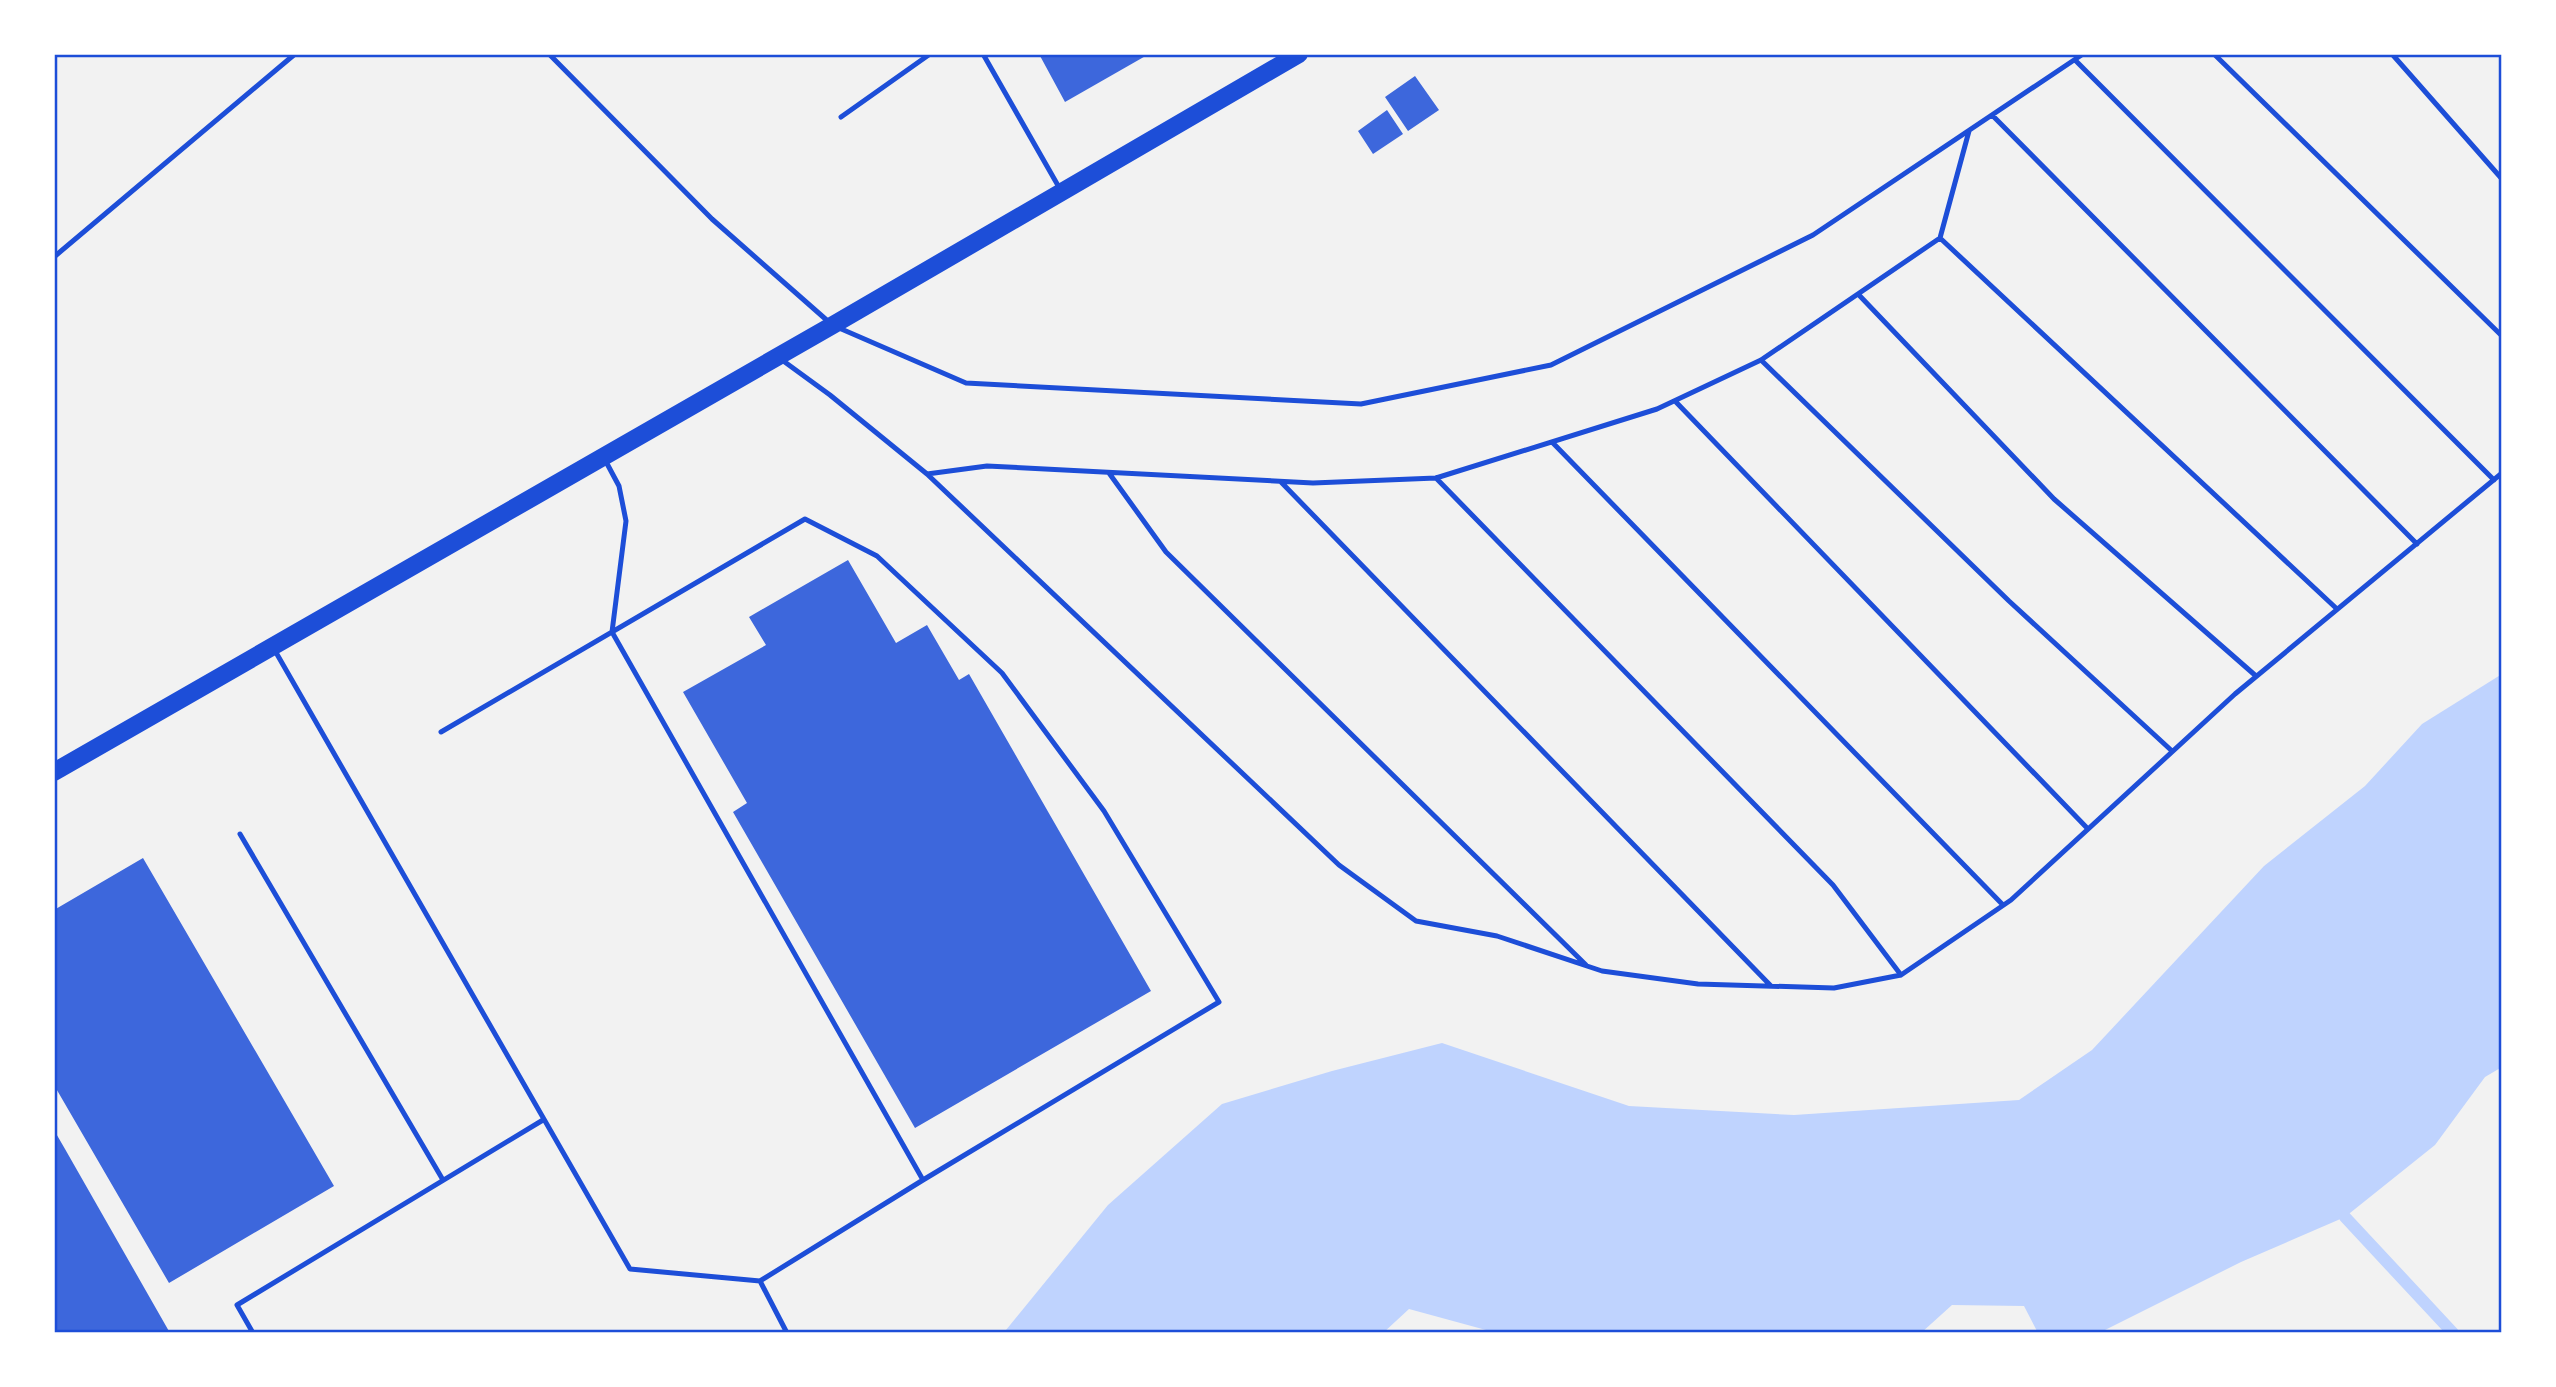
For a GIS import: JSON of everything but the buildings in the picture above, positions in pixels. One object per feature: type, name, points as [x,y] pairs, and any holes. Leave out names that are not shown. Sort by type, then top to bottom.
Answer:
[{"type":"main road","points":[[54,772],[1299,54]]},
{"type":"lane","points":[[54,257],[295,54]]},
{"type":"lane","points":[[550,54],[712,219],[833,325],[966,383],[1361,404],[1551,365],[1813,235],[2083,54]]},
{"type":"lane","points":[[841,117],[930,54]]},
{"type":"lane","points":[[983,54],[1062,192]]},
{"type":"lane","points":[[2214,54],[2502,336]]},
{"type":"lane","points":[[2392,54],[2502,179]]},
{"type":"lane","points":[[2075,60],[2494,480]]},
{"type":"lane","points":[[1992,115],[2417,544]]},
{"type":"lane","points":[[927,474],[987,466],[1313,483],[1436,478],[1657,409],[1762,360],[1940,238],[1970,130]]},
{"type":"lane","points":[[1940,238],[2337,609]]},
{"type":"lane","points":[[1858,294],[2054,499],[2256,676]]},
{"type":"lane","points":[[778,356],[830,394],[927,474],[1339,865],[1416,921],[1497,936],[1602,971],[1698,985],[1834,988],[1901,975],[2003,905],[2256,676],[2502,474]]},
{"type":"lane","points":[[1762,360],[2009,601],[2172,751]]},
{"type":"lane","points":[[1675,401],[2088,829]]},
{"type":"lane","points":[[1552,442],[2003,905]]},
{"type":"lane","points":[[603,457],[619,486],[626,521],[612,632],[923,1180]]},
{"type":"lane","points":[[1109,473],[1166,552],[1586,965]]},
{"type":"lane","points":[[1436,478],[1833,885],[1901,975]]},
{"type":"lane","points":[[1280,482],[1771,986]]},
{"type":"lane","points":[[273,646],[630,1269],[760,1281],[1219,1002],[1104,811],[1002,673],[877,555],[805,519],[441,732]]},
{"type":"lane","points":[[240,834],[443,1180]]},
{"type":"lane","points":[[253,1333],[237,1305],[543,1120]]},
{"type":"lane","points":[[760,1281],[787,1333]]},
{"type":"water","points":[[2502,674],[2502,1067],[2485,1077],[2435,1145],[2345,1217],[2241,1262],[2099,1333],[2038,1333],[2024,1306],[1952,1305],[1921,1333],[1497,1333],[1409,1309],[1383,1333],[1006,1333],[1108,1205],[1222,1104],[1332,1071],[1442,1043],[1629,1106],[1794,1115],[2019,1100],[2092,1050],[2264,866],[2365,786],[2422,724]]},
{"type":"waterway","points":[[2345,1217],[2453,1333]]}]
